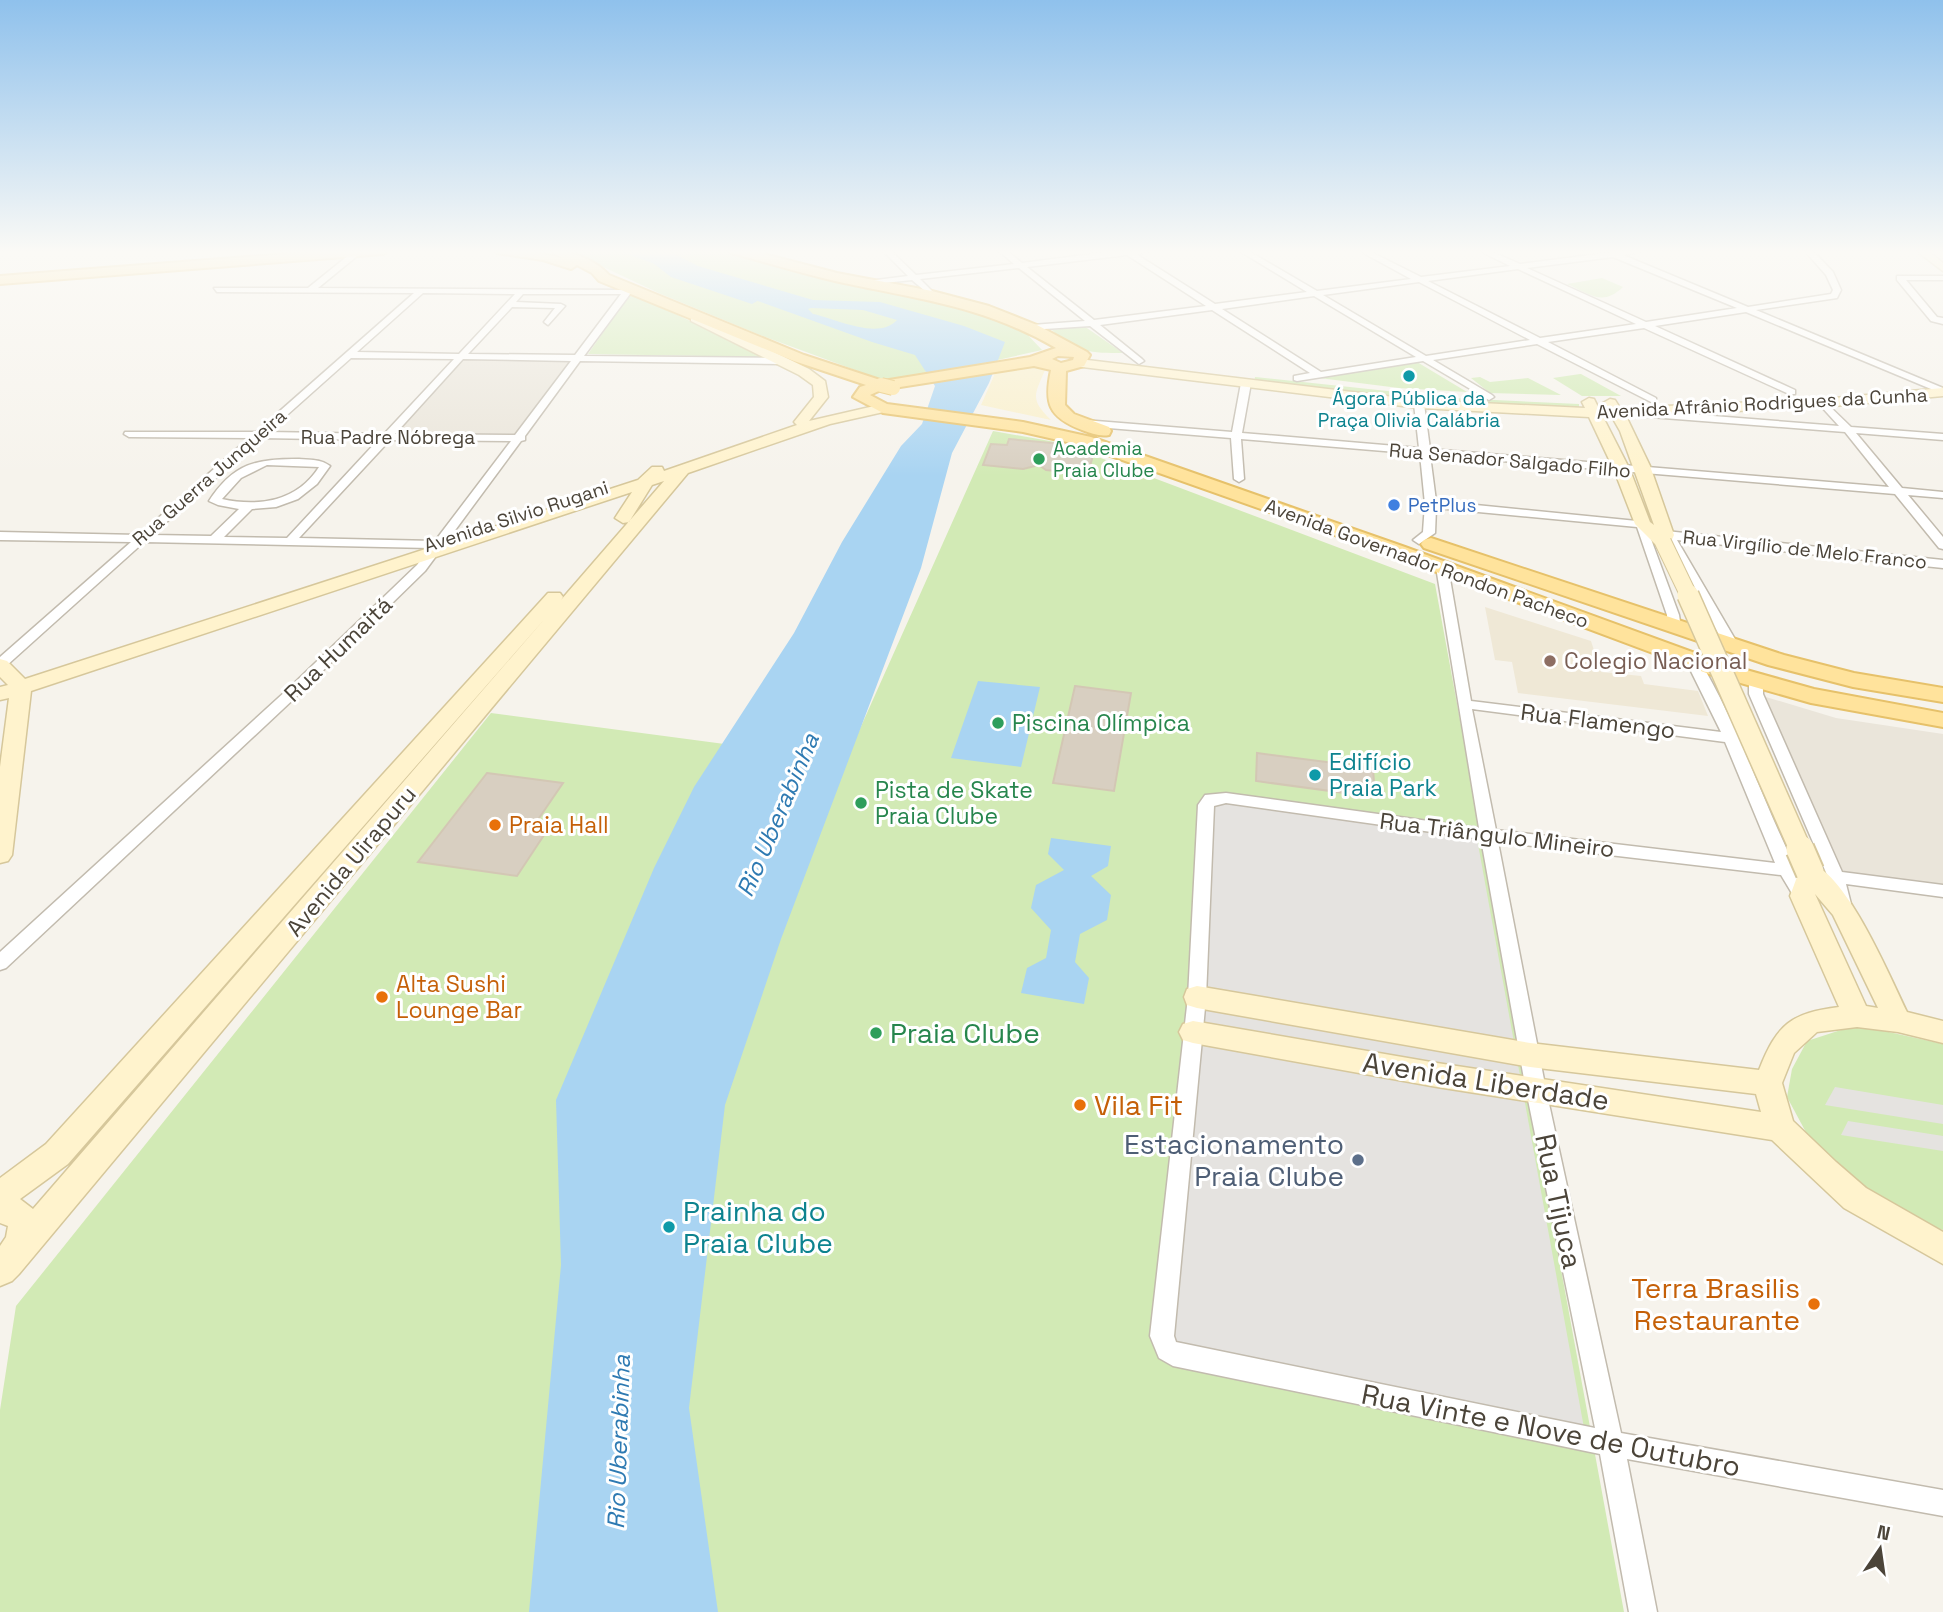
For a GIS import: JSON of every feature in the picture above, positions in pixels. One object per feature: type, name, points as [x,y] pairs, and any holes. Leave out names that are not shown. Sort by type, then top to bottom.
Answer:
[{"type":"main road","points":[[720,325],[880,388],[920,391],[1003,416],[1072,432],[1114,447],[1126,455]]},
{"type":"main road","points":[[1025,325],[1078,356],[1059,369],[1051,363],[1034,361]]},
{"type":"main road","name":"Avenida Silvio Rugani","points":[[880,388],[920,391],[1010,364],[1034,361],[1055,352],[1078,356]]},
{"type":"main road","name":"Avenida Governador Rondon Pacheco","points":[[1059,369],[1053,395],[1056,404],[1061,413],[1078,422],[1674,628],[1853,680],[1943,695]]},
{"type":"main road","points":[[880,388],[861,397],[883,408],[911,411]]},
{"type":"main road","name":"Avenida Governador Rondon Pacheco","points":[[911,411],[1023,427],[1085,441],[1442,575],[1693,661],[1811,696],[1943,720]]},
{"type":"street","name":"Rua Guerra Junqueira","points":[[7,676],[138,540],[381,325]]},
{"type":"street","points":[[290,541],[490,325]]},
{"type":"street","name":"Rua Humaitá","points":[[0,962],[393,597],[521,438],[604,325]]},
{"type":"street","points":[[709,325],[820,384],[821,397],[801,422]]},
{"type":"street","points":[[1032,328],[1066,325]]},
{"type":"street","points":[[1097,325],[1139,361]]},
{"type":"street","points":[[1240,325],[1318,374]]},
{"type":"street","points":[[1368,325],[1489,397]]},
{"type":"street","points":[[1507,325],[1653,400]]},
{"type":"street","points":[[1297,378],[1642,325]]},
{"type":"street","points":[[1644,325],[1792,392]]},
{"type":"street","points":[[1785,325],[1943,392]]},
{"type":"street","points":[[347,355],[781,361]]},
{"type":"street","name":"Avenida Afrânio Rodrigues da Cunha","points":[[1078,356],[1244,378],[1297,378],[1489,397],[1587,400],[1653,400],[1792,392],[1920,382],[1943,376]]},
{"type":"street","name":"Avenida Afrânio Rodrigues da Cunha","points":[[1078,356],[1139,361],[1419,404],[1618,414],[1823,403],[1943,392]]},
{"type":"street","points":[[1239,479],[1235,465],[1236,437],[1244,378]]},
{"type":"street","name":"Avenida Silvio Rugani","points":[[651,477],[801,422],[880,388]]},
{"type":"street","points":[[1587,400],[1596,413],[1622,470],[1643,524],[1642,531],[1673,615],[1674,628]]},
{"type":"street","points":[[1608,400],[1618,414],[1643,471],[1664,538],[1717,656],[1800,880],[1857,1016]]},
{"type":"street","points":[[1823,403],[1848,429],[1943,545]]},
{"type":"street","points":[[1419,404],[1431,505],[1429,533],[1419,540]]},
{"type":"street","name":"Avenida Silvio Rugani","points":[[0,694],[7,676],[684,468],[826,420],[883,408]]},
{"type":"street","points":[[1637,413],[1943,437]]},
{"type":"street","name":"Rua Senador Salgado Filho","points":[[1078,422],[1943,495]]},
{"type":"street","name":"Rua Padre Nóbrega","points":[[129,433],[521,438]]},
{"type":"street","points":[[213,541],[251,504],[272,504],[287,500],[312,481],[325,466],[294,462],[256,464],[237,476],[215,501],[251,504]]},
{"type":"street","name":"Avenida Uirapuru","points":[[0,1196],[57,1154],[468,708],[684,468]]},
{"type":"street","name":"Avenida Uirapuru","points":[[8,1261],[468,708],[635,504],[651,477]]},
{"type":"street","points":[[1431,505],[1643,524],[1677,547],[1732,646]]},
{"type":"street","points":[[0,536],[438,544]]},
{"type":"street","name":"Rua Virgílio de Melo Franco","points":[[1664,538],[1943,564]]},
{"type":"street","name":"Rua Tijuca","points":[[1442,575],[1536,1090],[1611,1444],[1643,1612]]},
{"type":"street","points":[[1666,597],[1677,606],[1689,608],[1700,607],[1704,599]]},
{"type":"street","points":[[1693,661],[1800,880],[1843,910]]},
{"type":"street","points":[[0,855],[7,676]]},
{"type":"street","points":[[1756,680],[1756,694],[1836,877],[1843,910],[1898,1021]]},
{"type":"street","points":[[1716,709],[1722,701],[1744,703],[1766,716]]},
{"type":"street","name":"Rua Flamengo","points":[[1464,704],[1731,738]]},
{"type":"street","name":"Rua Triângulo Mineiro","points":[[1197,997],[1206,805],[1216,797],[1800,880]]},
{"type":"street","points":[[1836,877],[1943,891]]},
{"type":"street","points":[[1193,1032],[1197,997]]},
{"type":"street","name":"Avenida Liberdade","points":[[1197,997],[1530,1055],[1768,1083]]},
{"type":"street","points":[[1943,1032],[1898,1021],[1857,1016],[1810,1021],[1782,1046],[1768,1083],[1780,1128],[1855,1198],[1943,1249]]},
{"type":"street","name":"Avenida Liberdade","points":[[1193,1032],[1780,1128]]},
{"type":"street","name":"Rua Vinte e Nove de Outubro","points":[[1193,1032],[1162,1336],[1173,1354],[1611,1444],[1943,1503]]},
{"type":"street","points":[[0,1208],[10,1209],[20,1215],[24,1225],[23,1238],[8,1261]]},
{"type":"shaded area","points":[[462,356],[580,357],[521,438],[387,437]]},
{"type":"shaded area","name":"Colegio Nacional","points":[[1485,607],[1591,641],[1601,672],[1641,676],[1644,684],[1698,691],[1708,716],[1518,693],[1512,662],[1495,660]]},
{"type":"shaded area","points":[[1756,694],[1836,718],[1943,734],[1943,891],[1836,877]]},
{"type":"shaded area","name":"Estacionamento Praia Clube","points":[[1209,801],[1476,833],[1586,1439],[1167,1350]]},
{"type":"shaded area","points":[[1835,1087],[1943,1105],[1943,1124],[1825,1105]]},
{"type":"shaded area","points":[[1848,1121],[1943,1136],[1943,1151],[1841,1135]]},
{"type":"green space","points":[[608,325],[699,325],[766,357],[588,354]]},
{"type":"green space","points":[[736,325],[1011,325],[1025,332],[1042,350],[885,381]]},
{"type":"green space","points":[[1084,326],[1123,353],[1084,350],[1060,338],[1052,330]]},
{"type":"green space","points":[[1417,362],[1467,392],[1399,388],[1319,378]]},
{"type":"green space","points":[[1580,374],[1621,396],[1582,396],[1553,378]]},
{"type":"green space","points":[[1255,377],[1453,398],[1579,404],[1579,410],[1433,403],[1254,383]]},
{"type":"green space","points":[[1480,377],[1490,382],[1528,378],[1561,395],[1490,393],[1471,378]]},
{"type":"green space","name":"Praia Clube","points":[[993,431],[1061,443],[1435,584],[1624,1612],[0,1612],[0,1410],[16,1306],[491,713],[846,760]]},
{"type":"green space","points":[[1866,1027],[1943,1044],[1943,1230],[1924,1224],[1839,1173],[1808,1136],[1787,1097],[1792,1069],[1807,1041],[1844,1029]]},
{"type":"sand","points":[[1025,364],[1041,366],[1045,370],[1036,397],[1040,407],[1051,420],[981,405],[997,369]]},
{"type":"water","name":"Rio Uberabinha","points":[[825,325],[879,328],[890,325],[961,325],[1005,342],[989,383],[952,453],[921,568],[781,939],[725,1105],[689,1408],[718,1612],[529,1612],[561,1265],[556,1100],[654,868],[694,787],[794,633],[842,542],[901,446],[922,424],[935,386],[915,355]]},
{"type":"water","name":"Piscina Olímpica","points":[[978,681],[1040,687],[1021,767],[951,758]]},
{"type":"water","points":[[1051,838],[1111,846],[1108,866],[1091,876],[1111,895],[1107,920],[1080,934],[1075,962],[1089,978],[1084,1004],[1021,993],[1027,968],[1046,958],[1051,930],[1031,908],[1036,885],[1064,870],[1048,854]]},
{"type":"building","name":"Academia Praia Clube","points":[[1009,439],[1063,444],[1061,449],[1093,455],[1088,474],[1046,470],[1039,465],[1023,469],[983,465],[991,444],[1007,445]]},
{"type":"building","points":[[1075,686],[1131,693],[1114,791],[1053,783]]},
{"type":"building","name":"Edifício Praia Park","points":[[1257,753],[1373,768],[1375,797],[1256,781]]},
{"type":"building","name":"Praia Hall","points":[[487,773],[563,783],[535,824],[550,826],[517,876],[418,862]]},
{"type":"place","name":"Ágora Pública da Praça Olivia Calábria","points":[[1409,376]]},
{"type":"place","name":"Academia Praia Clube","points":[[1039,459]]},
{"type":"place","name":"PetPlus","points":[[1394,505]]},
{"type":"place","name":"Colegio Nacional","points":[[1550,661]]},
{"type":"place","name":"Piscina Olímpica","points":[[998,723]]},
{"type":"place","name":"Edifício Praia Park","points":[[1315,775]]},
{"type":"place","name":"Pista de Skate Praia Clube","points":[[861,803]]},
{"type":"place","name":"Praia Hall","points":[[495,825]]},
{"type":"place","name":"Alta Sushi Lounge Bar","points":[[382,997]]},
{"type":"place","name":"Praia Clube","points":[[876,1033]]},
{"type":"place","name":"Vila Fit","points":[[1080,1105]]},
{"type":"place","name":"Estacionamento Praia Clube","points":[[1358,1160]]},
{"type":"place","name":"Prainha do Praia Clube","points":[[669,1227]]},
{"type":"place","name":"Terra Brasilis Restaurante","points":[[1814,1304]]}]
